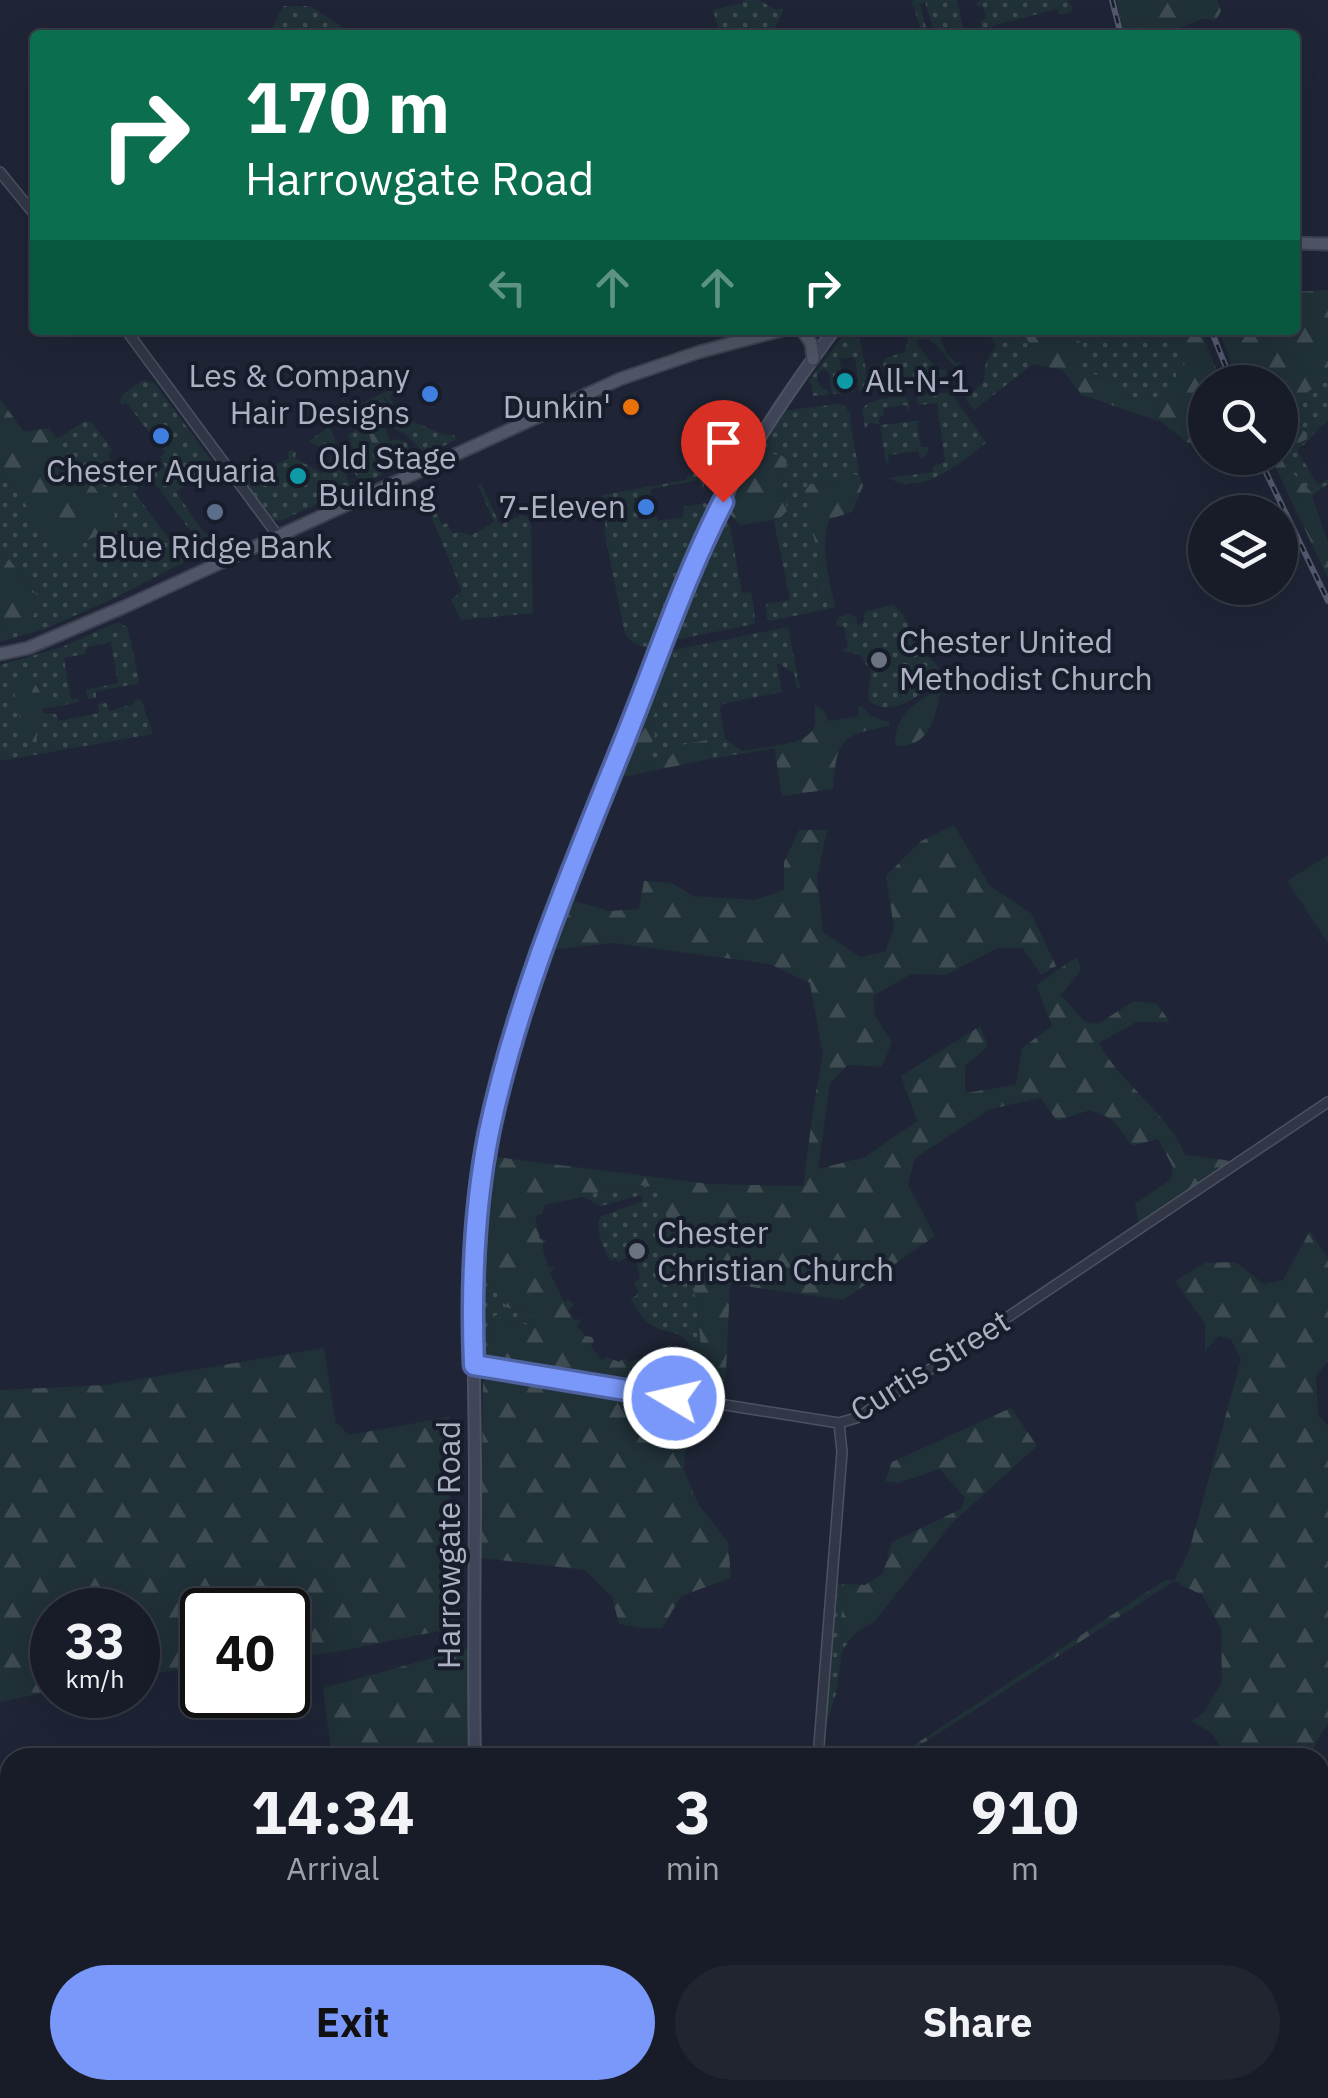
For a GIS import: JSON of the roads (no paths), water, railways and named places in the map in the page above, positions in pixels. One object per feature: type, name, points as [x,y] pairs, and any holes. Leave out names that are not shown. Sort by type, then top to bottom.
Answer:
[{"type":"main road","points":[[1300,243],[1328,244]]},
{"type":"main road","points":[[0,654],[28,648],[124,607],[620,379],[763,335]]},
{"type":"main road","points":[[806,335],[812,343],[813,359]]},
{"type":"main road","name":"Harrowgate Road","points":[[474,1748],[474,1245],[502,1075],[528,988],[650,674],[718,512],[754,445],[830,335]]},
{"type":"street","points":[[0,172],[30,209]]},
{"type":"street","points":[[130,335],[278,536]]},
{"type":"street","name":"Curtis Street","points":[[474,1365],[839,1423],[859,1417],[1328,1102]]},
{"type":"street","points":[[819,1748],[842,1452],[839,1423]]},
{"type":"railway","points":[[1112,0],[1120,30]]},
{"type":"railway","points":[[1213,335],[1225,365]]},
{"type":"railway","points":[[1267,475],[1328,601]]},
{"type":"place","name":"All-N-1","points":[[845,381]]},
{"type":"place","name":"Les & Company Hair Designs","points":[[430,394]]},
{"type":"place","name":"Dunkin'","points":[[631,407]]},
{"type":"place","name":"Chester Aquaria","points":[[161,436]]},
{"type":"place","name":"Old Stage Building","points":[[298,476]]},
{"type":"place","name":"7-Eleven","points":[[646,507]]},
{"type":"place","name":"Blue Ridge Bank","points":[[215,512]]},
{"type":"place","name":"Chester United Methodist Church","points":[[879,660]]},
{"type":"place","name":"Chester Christian Church","points":[[637,1251]]}]
